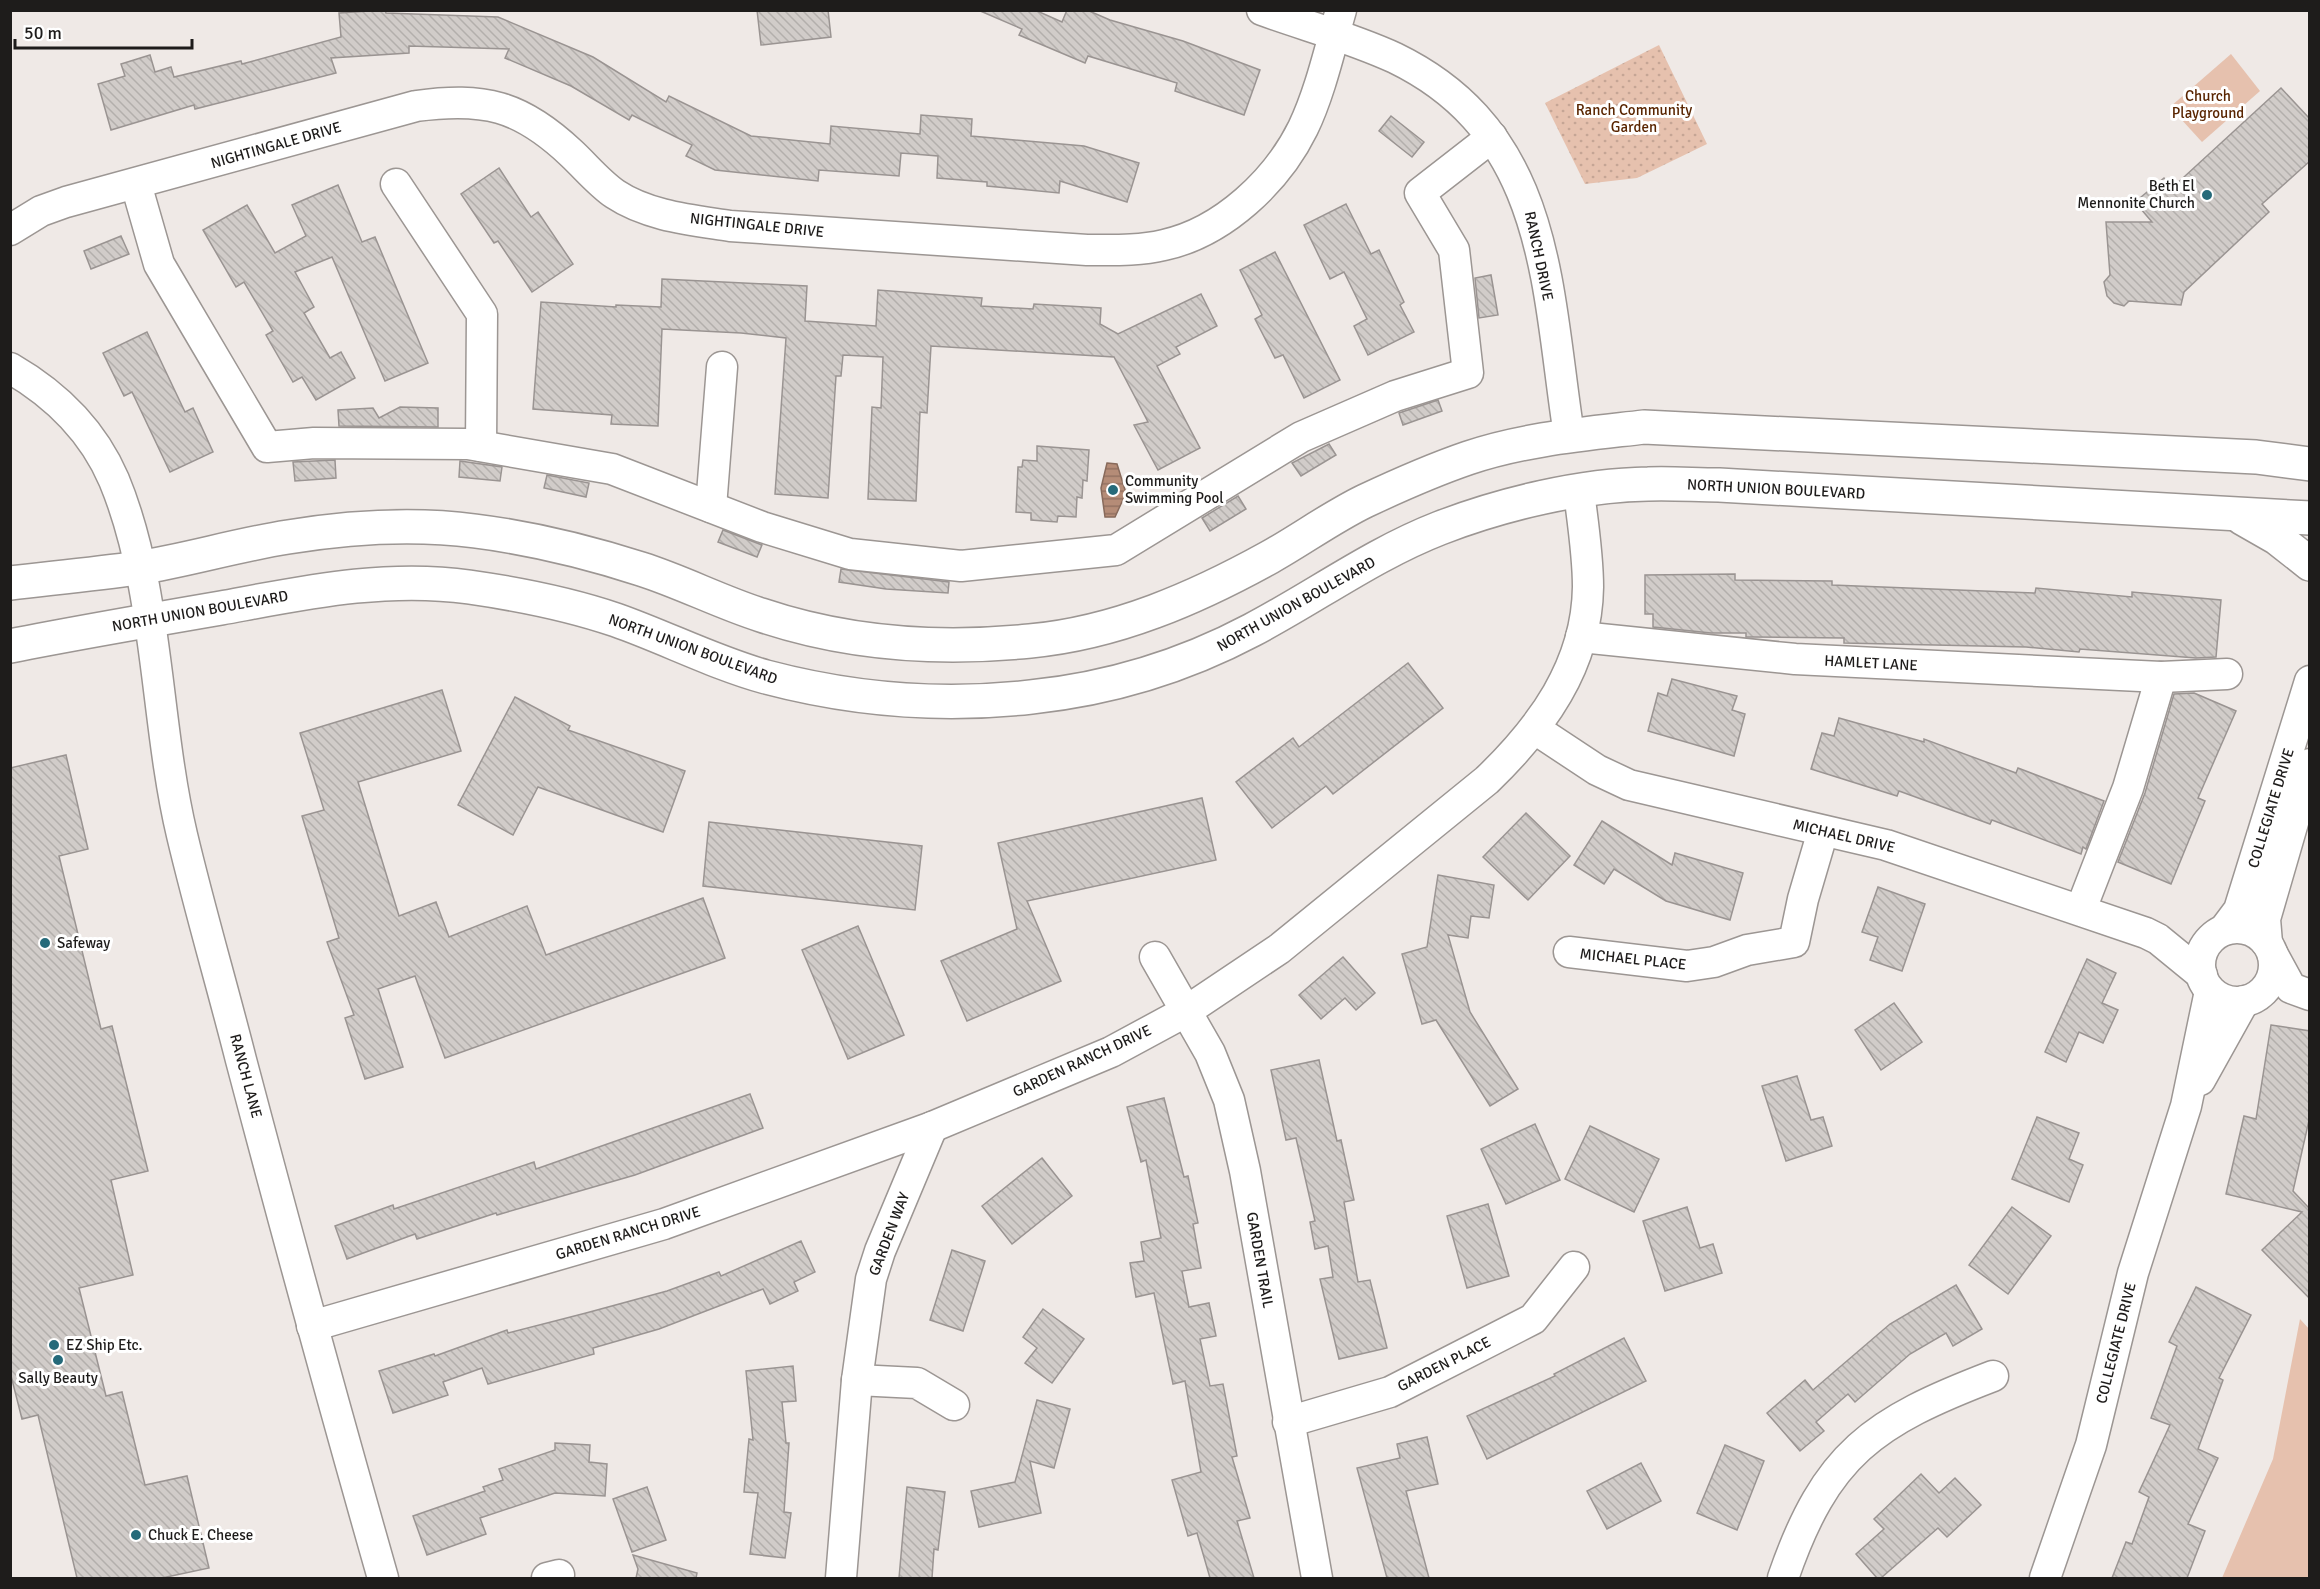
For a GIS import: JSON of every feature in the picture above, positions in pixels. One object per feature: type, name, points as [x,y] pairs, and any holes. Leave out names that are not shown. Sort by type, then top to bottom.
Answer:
[{"type":"main road","points":[[10,583],[140,567],[288,537],[354,529],[420,526],[478,532],[578,552],[643,570],[760,615],[818,631],[891,643],[973,646],[1036,641],[1106,627],[1164,609],[1214,587],[1361,503],[1415,478],[1472,457],[1569,435],[1644,427],[2256,457],[2310,464]]},
{"type":"main road","name":"NORTH UNION BOULEVARD","points":[[10,646],[337,587],[402,583],[464,586],[572,607],[616,620],[762,676],[824,690],[904,701],[1032,697],[1102,686],[1207,653],[1395,548],[1439,528],[1507,506],[1579,492],[1646,483],[1719,485],[2310,518]]},
{"type":"main road","points":[[2238,515],[2277,538],[2310,564]]},
{"type":"street","name":"RANCH DRIVE","points":[[1262,10],[1337,22],[1437,84],[1466,108],[1492,137],[1512,168],[1532,215],[1542,252],[1569,435]]},
{"type":"street","name":"NIGHTINGALE DRIVE","points":[[10,230],[41,211],[416,106],[456,101],[489,104],[524,118],[548,134],[616,195],[645,209],[686,219],[730,226],[1087,250],[1132,250],[1166,245],[1199,231],[1233,212],[1284,162],[1304,126],[1337,22]]},
{"type":"street","points":[[136,184],[159,264],[267,447],[314,442],[481,446],[612,469],[762,527],[850,554],[961,566],[1116,550],[1301,437],[1395,396],[1468,373],[1454,250],[1420,193],[1492,137]]},
{"type":"street","points":[[396,184],[482,314],[481,446]]},
{"type":"street","points":[[711,507],[722,367]]},
{"type":"street","points":[[10,368],[38,384],[66,409],[92,442],[113,478],[140,567]]},
{"type":"street","name":"GARDEN RANCH DRIVE","points":[[312,1326],[664,1224],[932,1127],[1111,1052],[1185,1012],[1238,978],[1297,935],[1487,780],[1535,729],[1559,694],[1574,664],[1581,637],[1588,590],[1579,492]]},
{"type":"street","name":"RANCH LANE","points":[[140,567],[181,832],[312,1326],[383,1578]]},
{"type":"street","name":"HAMLET LANE","points":[[1581,637],[1795,659],[2161,677],[2227,674]]},
{"type":"street","points":[[2081,909],[2128,788],[2161,677]]},
{"type":"street","name":"COLLEGIATE DRIVE","points":[[2218,934],[2239,910],[2310,681]]},
{"type":"street","name":"MICHAEL DRIVE","points":[[1535,729],[1597,770],[1629,785],[1886,845],[2081,909],[2158,939],[2206,983]]},
{"type":"street","name":"COLLEGIATE DRIVE","points":[[2270,949],[2265,919],[2310,764]]},
{"type":"street","name":"MICHAEL PLACE","points":[[1569,952],[1687,966],[1714,962],[1748,950],[1794,942],[1803,899],[1823,831]]},
{"type":"street","points":[[2248,930],[2270,949],[2300,992],[2226,1000],[2206,983],[2201,956],[2218,934],[2248,930]]},
{"type":"street","name":"MICHAEL DRIVE","points":[[2158,939],[2218,934]]},
{"type":"street","points":[[2250,999],[2265,989],[2272,978],[2270,949]]},
{"type":"street","name":"GARDEN TRAIL","points":[[1155,957],[1210,1053],[1229,1100],[1247,1182],[1317,1578]]},
{"type":"street","name":"COLLEGIATE DRIVE","points":[[2045,1578],[2091,1445],[2133,1273],[2186,1106],[2206,983]]},
{"type":"street","name":"COLLEGIATE DRIVE","points":[[2186,1106],[2250,999]]},
{"type":"street","name":"GARDEN WAY","points":[[841,1578],[857,1380],[871,1279],[880,1251],[932,1127]]},
{"type":"street","name":"GARDEN PLACE","points":[[1288,1422],[1390,1392],[1533,1319],[1574,1267]]},
{"type":"street","points":[[1783,1578],[1803,1525],[1818,1497],[1837,1468],[1863,1442],[1931,1400],[1993,1376]]},
{"type":"street","points":[[857,1380],[917,1383],[954,1405]]},
{"type":"green space","name":"Ranch Community Garden","points":[[1659,45],[1707,144],[1637,178],[1585,184],[1545,103]]},
{"type":"green space","name":"Church Playground","points":[[2231,54],[2260,91],[2202,142],[2170,107]]},
{"type":"green space","points":[[2300,1319],[2310,1330],[2309,1578],[2222,1578],[2273,1459]]},
{"type":"shaded area","name":"Community Swimming Pool","points":[[1107,463],[1117,464],[1126,493],[1115,517],[1105,517],[1101,488]]},
{"type":"building","points":[[385,10],[386,13],[498,17],[593,57],[666,102],[669,96],[751,136],[830,144],[831,126],[920,134],[921,115],[972,119],[971,136],[1084,146],[1139,163],[1127,202],[1060,181],[1059,193],[987,186],[987,182],[937,178],[938,156],[901,153],[899,176],[819,170],[818,181],[715,170],[686,156],[692,145],[632,115],[629,120],[571,86],[505,58],[509,49],[409,46],[409,53],[331,58],[336,73],[195,109],[194,105],[111,130],[98,84],[125,76],[121,64],[150,55],[155,72],[171,67],[174,77],[241,61],[242,64],[341,37],[339,13]]},
{"type":"building","points":[[757,10],[828,10],[831,37],[761,45]]},
{"type":"building","points":[[978,10],[1035,10],[1062,22],[1067,10],[1087,10],[1110,20],[1183,41],[1260,70],[1244,115],[1175,91],[1177,83],[1088,56],[1085,63],[1019,35],[1022,29]]},
{"type":"building","name":"Beth El Mennonite Church","points":[[2281,88],[2310,119],[2310,161],[2262,204],[2269,212],[2184,292],[2181,305],[2129,301],[2124,306],[2114,303],[2107,296],[2104,282],[2110,275],[2106,222],[2152,222],[2135,202],[2164,178],[2172,188]]},
{"type":"building","points":[[1391,116],[1424,142],[1412,157],[1379,131]]},
{"type":"building","points":[[499,168],[531,217],[538,212],[573,264],[532,292],[498,241],[494,243],[461,194]]},
{"type":"building","points":[[338,185],[362,242],[375,237],[428,363],[385,381],[332,257],[295,272],[314,307],[304,313],[330,358],[341,352],[355,378],[316,400],[302,377],[293,382],[266,335],[273,331],[244,282],[236,287],[203,230],[247,205],[275,253],[306,236],[292,205]]},
{"type":"building","points":[[1346,204],[1371,254],[1379,250],[1404,302],[1400,305],[1414,332],[1368,355],[1354,326],[1367,319],[1344,272],[1330,279],[1304,225]]},
{"type":"building","points":[[121,236],[129,254],[91,269],[84,251]]},
{"type":"building","points":[[1275,252],[1340,380],[1304,398],[1283,355],[1275,358],[1255,319],[1262,315],[1240,270]]},
{"type":"building","points":[[1491,275],[1498,315],[1479,318],[1475,278]]},
{"type":"building","points":[[662,279],[807,286],[805,321],[876,326],[878,290],[982,298],[981,306],[1033,309],[1034,304],[1101,308],[1100,324],[1118,334],[1201,294],[1217,326],[1176,347],[1180,354],[1157,366],[1200,448],[1158,470],[1134,425],[1148,422],[1114,357],[931,346],[927,413],[920,412],[916,501],[868,499],[872,407],[881,408],[883,357],[843,355],[841,376],[836,376],[828,498],[775,494],[786,338],[741,333],[662,329],[658,426],[611,424],[612,415],[533,409],[541,302],[616,307],[616,305],[661,307]]},
{"type":"building","points":[[147,332],[185,412],[193,408],[213,452],[170,472],[132,392],[124,396],[103,353]]},
{"type":"building","points":[[1438,400],[1442,411],[1403,425],[1399,413]]},
{"type":"building","points":[[400,407],[438,408],[438,427],[339,426],[338,410],[373,408],[379,418]]},
{"type":"building","points":[[1329,444],[1336,455],[1301,476],[1292,463]]},
{"type":"building","points":[[1037,446],[1089,450],[1087,481],[1083,480],[1082,498],[1077,497],[1076,517],[1058,516],[1057,522],[1031,520],[1031,513],[1016,512],[1018,467],[1022,467],[1023,460],[1037,461]]},
{"type":"building","points":[[335,460],[336,478],[295,481],[293,462]]},
{"type":"building","points":[[460,461],[502,467],[500,481],[459,477]]},
{"type":"building","points":[[547,475],[589,483],[586,497],[544,488]]},
{"type":"building","points":[[1238,496],[1246,509],[1210,531],[1202,518]]},
{"type":"building","points":[[723,530],[762,545],[757,557],[718,542]]},
{"type":"building","points":[[841,569],[949,582],[948,593],[886,589],[839,582]]},
{"type":"building","points":[[1735,574],[1735,580],[1832,581],[1832,585],[2035,593],[2036,588],[2132,597],[2132,592],[2221,600],[2216,657],[2196,658],[2080,649],[2079,652],[2026,647],[1844,643],[1844,638],[1746,637],[1746,633],[1711,633],[1653,627],[1653,614],[1645,614],[1645,575]]},
{"type":"building","points":[[1408,663],[1443,708],[1333,794],[1326,786],[1272,828],[1236,782],[1293,738],[1299,747]]},
{"type":"building","points":[[1672,679],[1737,696],[1732,710],[1745,714],[1734,756],[1648,731],[1658,693],[1667,696]]},
{"type":"building","points":[[442,690],[461,751],[358,782],[399,916],[436,902],[449,937],[527,906],[546,955],[703,898],[725,958],[445,1058],[415,976],[378,989],[403,1067],[365,1079],[345,1018],[354,1015],[327,942],[339,938],[302,816],[324,810],[300,733]]},
{"type":"building","points":[[2194,693],[2236,711],[2198,798],[2205,801],[2171,884],[2118,862],[2145,793],[2174,694]]},
{"type":"building","points":[[515,697],[570,726],[568,730],[685,771],[663,832],[538,787],[513,835],[458,805]]},
{"type":"building","points":[[1839,718],[1924,742],[1924,739],[2016,773],[2018,768],[2104,801],[2086,849],[2083,847],[2081,854],[1992,820],[1990,824],[1899,791],[1897,796],[1811,769],[1822,733],[1834,736]]},
{"type":"building","points":[[66,755],[88,849],[59,856],[101,1029],[112,1026],[148,1171],[111,1180],[133,1275],[79,1288],[106,1396],[122,1392],[145,1485],[187,1476],[209,1568],[162,1578],[77,1578],[38,1415],[22,1419],[10,1372],[10,768]]},
{"type":"building","points":[[1202,798],[1216,860],[1027,901],[1061,981],[967,1021],[941,961],[1017,929],[998,843]]},
{"type":"building","points":[[1526,813],[1570,856],[1528,900],[1483,857]]},
{"type":"building","points":[[1602,821],[1672,865],[1675,853],[1743,873],[1730,920],[1666,901],[1614,869],[1604,884],[1574,865]]},
{"type":"building","points":[[709,822],[922,846],[915,910],[703,886]]},
{"type":"building","points":[[1438,875],[1494,885],[1489,918],[1471,916],[1468,938],[1448,935],[1470,1012],[1518,1089],[1490,1106],[1436,1020],[1422,1024],[1402,954],[1427,947]]},
{"type":"building","points":[[1878,887],[1925,904],[1902,971],[1870,960],[1878,937],[1862,932]]},
{"type":"building","points":[[858,926],[904,1035],[848,1059],[802,950]]},
{"type":"building","points":[[1343,957],[1375,993],[1356,1010],[1345,998],[1321,1019],[1299,995]]},
{"type":"building","points":[[2087,959],[2116,973],[2102,1003],[2118,1010],[2103,1043],[2079,1032],[2066,1062],[2045,1052]]},
{"type":"building","points":[[1894,1003],[1922,1042],[1881,1070],[1855,1030]]},
{"type":"building","points":[[2271,1025],[2310,1031],[2310,1116],[2293,1191],[2308,1207],[2310,1205],[2310,1299],[2262,1250],[2302,1212],[2226,1194],[2244,1116],[2256,1119]]},
{"type":"building","points":[[1319,1060],[1337,1141],[1341,1140],[1354,1200],[1344,1202],[1358,1282],[1370,1280],[1387,1348],[1339,1359],[1320,1279],[1333,1277],[1328,1246],[1315,1249],[1310,1222],[1315,1221],[1296,1138],[1286,1140],[1271,1070]]},
{"type":"building","points":[[1797,1076],[1811,1120],[1823,1117],[1832,1146],[1786,1161],[1762,1086]]},
{"type":"building","points":[[750,1094],[763,1128],[635,1175],[497,1215],[496,1213],[417,1239],[415,1234],[347,1259],[335,1226],[393,1205],[394,1209],[534,1162],[536,1169]]},
{"type":"building","points":[[1164,1098],[1184,1177],[1188,1176],[1198,1223],[1193,1224],[1201,1268],[1182,1271],[1189,1307],[1209,1303],[1216,1336],[1200,1339],[1210,1386],[1223,1384],[1237,1456],[1232,1457],[1250,1518],[1237,1521],[1254,1578],[1210,1578],[1197,1533],[1188,1536],[1172,1480],[1201,1472],[1185,1381],[1173,1384],[1154,1293],[1136,1297],[1130,1263],[1144,1261],[1141,1242],[1161,1238],[1146,1160],[1141,1162],[1127,1107]]},
{"type":"building","points":[[2037,1117],[2079,1133],[2069,1159],[2083,1165],[2069,1202],[2012,1179]]},
{"type":"building","points":[[1535,1124],[1560,1180],[1506,1204],[1481,1149]]},
{"type":"building","points":[[1590,1126],[1659,1159],[1634,1212],[1565,1179]]},
{"type":"building","points":[[1042,1158],[1072,1196],[1012,1244],[982,1206]]},
{"type":"building","points":[[1488,1204],[1509,1276],[1467,1288],[1447,1216]]},
{"type":"building","points":[[1687,1207],[1700,1248],[1713,1244],[1722,1273],[1665,1291],[1643,1221]]},
{"type":"building","points":[[2012,1207],[2051,1236],[2008,1294],[1969,1265]]},
{"type":"building","points":[[801,1241],[815,1272],[794,1282],[798,1291],[770,1304],[763,1289],[659,1329],[593,1348],[594,1354],[488,1384],[482,1368],[443,1382],[448,1395],[393,1413],[379,1371],[434,1354],[435,1356],[507,1330],[508,1333],[667,1291],[719,1272],[721,1276]]},
{"type":"building","points":[[952,1250],[985,1261],[963,1331],[930,1320]]},
{"type":"building","points":[[1956,1285],[1982,1329],[1953,1346],[1946,1333],[1910,1354],[1855,1402],[1848,1394],[1816,1422],[1824,1431],[1800,1451],[1767,1413],[1805,1380],[1813,1390],[1890,1324]]},
{"type":"building","points":[[2196,1287],[2251,1315],[2219,1378],[2223,1380],[2198,1449],[2218,1458],[2188,1524],[2205,1531],[2187,1578],[2112,1578],[2126,1542],[2132,1544],[2149,1497],[2139,1492],[2170,1425],[2151,1418],[2177,1346],[2169,1342]]},
{"type":"building","points":[[1043,1309],[1084,1339],[1052,1383],[1025,1363],[1037,1348],[1023,1337]]},
{"type":"building","points":[[1624,1338],[1646,1381],[1487,1459],[1467,1416],[1555,1376],[1554,1374]]},
{"type":"building","points":[[793,1366],[796,1401],[782,1402],[786,1443],[789,1443],[784,1512],[791,1513],[785,1558],[750,1554],[758,1493],[744,1492],[749,1439],[753,1440],[746,1371]]},
{"type":"building","points":[[1037,1400],[1070,1409],[1054,1468],[1030,1461],[1041,1513],[979,1527],[971,1491],[1015,1482]]},
{"type":"building","points":[[1427,1437],[1438,1484],[1406,1491],[1429,1578],[1387,1578],[1357,1468],[1400,1458],[1397,1444]]},
{"type":"building","points":[[555,1443],[590,1445],[589,1462],[607,1464],[605,1496],[555,1493],[480,1518],[486,1534],[427,1555],[413,1516],[485,1491],[483,1487],[503,1480],[499,1469],[555,1450]]},
{"type":"building","points":[[1725,1445],[1764,1461],[1737,1530],[1697,1513]]},
{"type":"building","points":[[1641,1463],[1661,1501],[1607,1529],[1587,1491]]},
{"type":"building","points":[[1921,1474],[1939,1493],[1955,1478],[1981,1505],[1947,1537],[1938,1528],[1881,1578],[1877,1578],[1856,1554],[1884,1529],[1874,1519]]},
{"type":"building","points":[[647,1487],[666,1540],[632,1552],[613,1499]]},
{"type":"building","points":[[907,1487],[945,1492],[938,1550],[934,1549],[932,1578],[899,1578]]},
{"type":"building","points":[[633,1555],[697,1573],[696,1578],[636,1578],[638,1569]]},
{"type":"place","name":"Beth El Mennonite Church","points":[[2207,195]]},
{"type":"place","name":"Community Swimming Pool","points":[[1113,490]]},
{"type":"place","name":"Safeway","points":[[45,943]]},
{"type":"place","name":"EZ Ship Etc.","points":[[54,1345]]},
{"type":"place","name":"Sally Beauty","points":[[58,1360]]},
{"type":"place","name":"Chuck E. Cheese","points":[[136,1535]]}]
